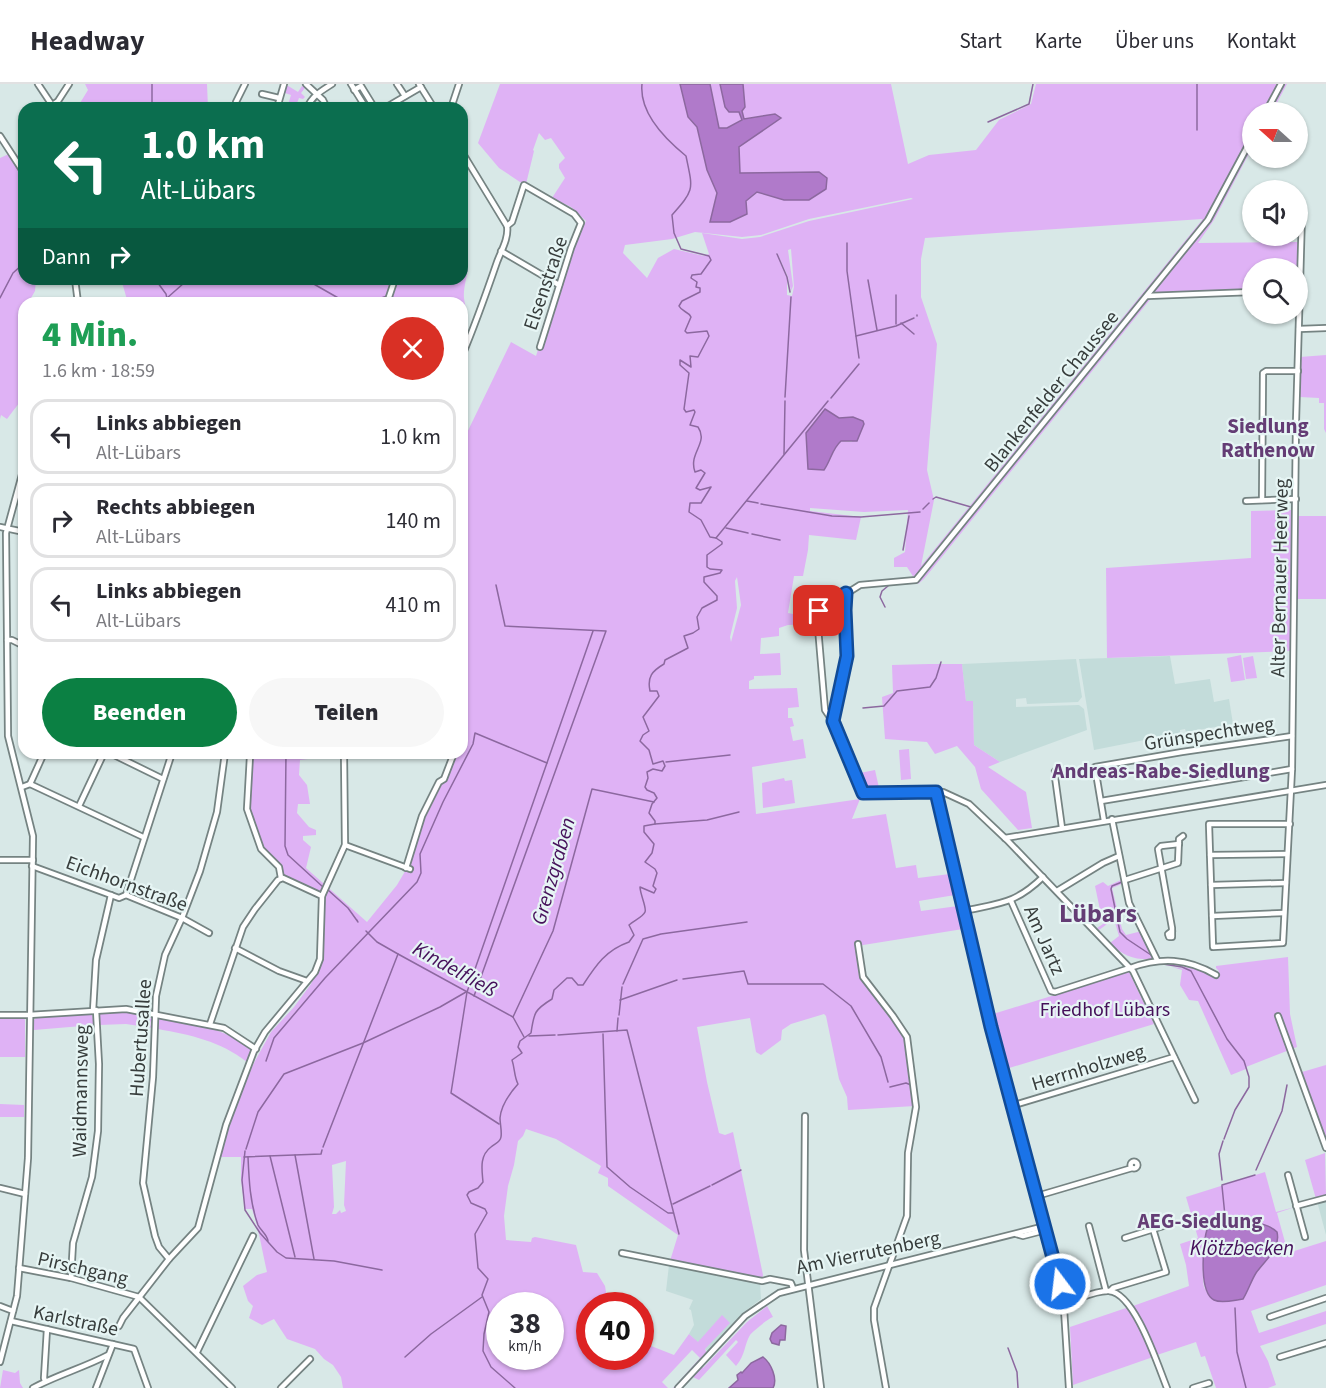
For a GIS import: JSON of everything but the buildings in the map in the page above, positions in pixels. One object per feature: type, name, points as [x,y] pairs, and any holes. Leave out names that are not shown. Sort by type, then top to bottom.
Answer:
[{"type":"street","points":[[38,84],[48,102]]},
{"type":"street","points":[[56,102],[69,84]]},
{"type":"street","points":[[236,102],[245,84]]},
{"type":"street","points":[[278,102],[284,84]]},
{"type":"street","points":[[306,84],[317,93],[323,102]]},
{"type":"street","points":[[309,102],[317,93],[332,84]]},
{"type":"street","points":[[351,84],[362,102]]},
{"type":"street","points":[[397,84],[405,96]]},
{"type":"street","points":[[453,102],[459,84]]},
{"type":"street","points":[[1271,102],[1281,84]]},
{"type":"street","points":[[354,90],[361,86],[370,102]]},
{"type":"street","points":[[395,102],[420,86],[430,102]]},
{"type":"street","points":[[262,94],[279,98]]},
{"type":"street","points":[[0,136],[18,164]]},
{"type":"street","name":"Blankenfelder Chaussee","points":[[846,593],[860,585],[916,580],[1208,220],[1242,157]]},
{"type":"street","points":[[468,162],[507,226],[508,232],[468,342]]},
{"type":"street","name":"Elsenstraße","points":[[507,226],[512,222],[524,185],[574,214],[581,223],[540,346]]},
{"type":"street","points":[[501,251],[559,285]]},
{"type":"street","points":[[1147,296],[1242,292]]},
{"type":"street","name":"Alter Bernauer Heerweg","points":[[1212,916],[1213,947],[1283,943],[1292,769],[1299,324]]},
{"type":"street","points":[[1299,329],[1326,328]]},
{"type":"street","points":[[1262,500],[1263,373],[1266,371],[1298,371]]},
{"type":"street","points":[[0,1362],[17,1296],[28,1158],[33,831],[8,736],[3,528],[18,484]]},
{"type":"street","points":[[1246,501],[1296,499]]},
{"type":"street","points":[[3,528],[18,531]]},
{"type":"street","points":[[833,721],[847,656],[846,593]]},
{"type":"street","points":[[846,593],[819,611],[817,616],[823,701],[863,793],[936,792],[950,794],[969,804],[1005,838],[1133,971],[1195,1100]]},
{"type":"street","points":[[7,640],[18,642]]},
{"type":"street","points":[[823,701],[836,700]]},
{"type":"street","name":"Grünspechtweg","points":[[1101,801],[1095,767],[1292,736]]},
{"type":"street","points":[[30,784],[41,759]]},
{"type":"street","points":[[79,806],[101,759]]},
{"type":"street","points":[[122,759],[163,779]]},
{"type":"street","points":[[126,895],[170,759]]},
{"type":"street","name":"Hubertusallee","points":[[169,1259],[159,1247],[155,1236],[143,1183],[153,1077],[156,996],[165,955],[200,871],[217,812],[224,759]]},
{"type":"street","points":[[210,1024],[235,948],[249,917],[281,878],[279,867],[261,849],[247,809],[250,759]]},
{"type":"street","points":[[119,1326],[169,1259],[198,1228],[226,1125],[256,1048],[265,1032],[315,972],[321,955],[324,889],[345,846],[344,759]]},
{"type":"street","points":[[345,846],[408,868],[422,816],[439,782],[444,779],[452,759]]},
{"type":"street","points":[[1104,821],[1101,801],[1292,769]]},
{"type":"street","points":[[1056,774],[1062,828]]},
{"type":"street","points":[[21,787],[30,784],[143,837]]},
{"type":"street","points":[[1005,838],[1326,784]]},
{"type":"street","points":[[936,792],[1011,1106],[1064,1303],[1069,1388]]},
{"type":"street","points":[[1112,819],[1130,903],[1157,960]]},
{"type":"street","points":[[1284,913],[1212,916],[1209,824],[1290,824]]},
{"type":"street","points":[[1125,880],[1178,863],[1179,839],[1182,836]]},
{"type":"street","points":[[1172,931],[1159,847],[1179,844]]},
{"type":"street","points":[[1210,855],[1287,854]]},
{"type":"street","points":[[1057,891],[1119,856]]},
{"type":"street","points":[[0,860],[33,860]]},
{"type":"street","name":"Eichhornstraße","points":[[33,866],[119,898],[126,895],[182,918],[209,933]]},
{"type":"street","points":[[281,878],[324,889]]},
{"type":"street","points":[[964,911],[1011,901],[1023,895],[1043,878]]},
{"type":"street","points":[[1211,885],[1286,883]]},
{"type":"street","name":"Waidmannsweg","points":[[71,1278],[73,1243],[92,1178],[98,1131],[99,1064],[94,1011],[96,960],[111,895]]},
{"type":"street","name":"Am Jartz","points":[[1011,901],[1051,991],[1055,992],[1130,968]]},
{"type":"street","points":[[858,944],[862,977],[907,1038],[916,1107],[908,1153],[907,1216],[874,1308],[886,1388]]},
{"type":"street","points":[[235,948],[279,971],[307,981]]},
{"type":"street","points":[[1130,968],[1157,960],[1198,966],[1216,975]]},
{"type":"street","points":[[0,1015],[29,1016],[119,1009],[210,1024],[224,1028],[256,1048]]},
{"type":"street","points":[[1278,1016],[1326,1148]]},
{"type":"street","name":"Herrnholzweg","points":[[1011,1106],[1174,1057]]},
{"type":"street","points":[[805,1116],[804,1250],[821,1388]]},
{"type":"street","points":[[1037,1198],[1132,1168]]},
{"type":"street","points":[[1288,1175],[1305,1237]]},
{"type":"street","points":[[0,1188],[25,1194]]},
{"type":"street","points":[[1296,1206],[1326,1198]]},
{"type":"street","points":[[1125,1238],[1173,1223]]},
{"type":"street","points":[[1089,1226],[1108,1291]]},
{"type":"street","name":"Am Vierrutenberg","points":[[622,1253],[762,1281],[770,1279],[791,1283],[793,1288],[1045,1228]]},
{"type":"street","points":[[1064,1303],[1166,1272],[1153,1229]]},
{"type":"street","points":[[196,1352],[253,1236]]},
{"type":"street","name":"Pirschgang","points":[[19,1268],[71,1278],[139,1297]]},
{"type":"street","points":[[678,1388],[745,1316],[765,1301],[793,1288]]},
{"type":"street","points":[[1108,1291],[1121,1295],[1129,1303],[1150,1345],[1167,1388]]},
{"type":"street","points":[[139,1297],[232,1388]]},
{"type":"street","points":[[1270,1317],[1326,1298]]},
{"type":"street","points":[[0,1306],[13,1311]]},
{"type":"street","name":"Karlstraße","points":[[11,1321],[134,1349],[148,1388]]},
{"type":"street","points":[[45,1382],[47,1329]]},
{"type":"street","points":[[1280,1357],[1326,1343]]},
{"type":"street","points":[[96,1388],[113,1344]]},
{"type":"street","points":[[33,1388],[108,1355]]},
{"type":"street","points":[[281,1388],[310,1359]]},
{"type":"street","points":[[94,1363],[102,1369]]},
{"type":"street","points":[[1193,1388],[1209,1383]]},
{"type":"shaded area","points":[[1170,656],[1175,684],[1210,679],[1214,702],[1229,699],[1233,724],[1186,732],[1185,729],[1180,730],[1180,733],[1094,750],[1079,659]]},
{"type":"shaded area","points":[[1076,659],[1082,697],[1078,702],[1027,704],[1026,698],[1016,699],[1016,707],[1079,705],[1084,709],[1087,730],[1000,762],[974,745],[973,701],[966,701],[962,664]]},
{"type":"shaded area","points":[[1326,1199],[1326,1235],[1317,1201]]},
{"type":"shaded area","points":[[669,1265],[760,1283],[761,1299],[744,1312],[707,1351],[689,1334],[694,1325],[689,1309],[693,1300],[666,1291]]},
{"type":"green space","points":[[85,84],[207,84],[208,102],[81,102],[88,90]]},
{"type":"green space","points":[[285,84],[298,92],[302,86],[305,88],[301,93],[305,97],[299,98],[297,102],[289,102],[291,95],[282,92]]},
{"type":"green space","points":[[500,84],[680,84],[688,117],[697,127],[707,170],[717,193],[710,221],[730,222],[747,214],[746,200],[757,192],[784,200],[819,172],[740,173],[739,147],[774,114],[744,119],[743,84],[891,84],[908,164],[929,155],[976,150],[999,120],[1031,104],[1036,84],[1287,84],[1277,102],[1242,102],[1242,167],[1214,220],[1198,243],[1298,246],[1298,258],[1242,258],[1242,293],[1153,296],[918,584],[907,567],[894,567],[894,558],[905,552],[908,510],[864,512],[810,508],[810,511],[861,517],[856,540],[809,535],[803,576],[794,576],[788,613],[813,618],[813,624],[788,625],[779,628],[779,636],[761,638],[760,654],[780,653],[781,675],[754,676],[754,679],[749,681],[749,689],[797,688],[799,707],[788,708],[788,718],[792,718],[794,726],[790,727],[793,741],[803,739],[806,758],[752,767],[756,814],[860,799],[852,819],[886,814],[896,868],[916,865],[918,878],[950,874],[955,895],[919,901],[921,911],[958,906],[963,929],[857,946],[860,974],[905,1037],[915,1106],[848,1110],[847,1097],[839,1079],[824,1014],[791,1024],[782,1030],[781,1040],[761,1055],[756,1052],[750,1018],[697,1027],[719,1133],[725,1135],[733,1132],[762,1279],[670,1261],[678,1235],[608,1186],[608,1178],[598,1173],[601,1166],[556,1139],[526,1129],[518,1141],[504,1216],[506,1240],[531,1242],[535,1237],[576,1245],[583,1272],[597,1273],[605,1286],[606,1292],[576,1292],[576,1370],[654,1370],[654,1347],[674,1355],[689,1334],[698,1342],[722,1315],[730,1323],[705,1349],[707,1354],[675,1388],[673,1388],[700,1358],[692,1350],[662,1382],[668,1388],[343,1388],[341,1377],[333,1365],[315,1349],[287,1339],[274,1319],[262,1325],[249,1318],[253,1306],[248,1301],[243,1286],[257,1275],[267,1272],[252,1209],[245,1209],[241,1157],[219,1157],[239,1095],[255,1061],[271,1032],[311,984],[324,954],[324,893],[312,890],[284,876],[277,861],[262,847],[248,808],[250,759],[308,759],[300,760],[299,775],[307,785],[310,804],[298,804],[297,813],[309,827],[316,830],[316,835],[303,836],[303,840],[311,847],[306,868],[367,922],[397,885],[407,868],[429,804],[452,759],[468,759],[468,431],[511,342],[536,356],[571,248],[586,221],[571,207],[552,198],[565,178],[559,164],[565,158],[551,138],[545,140],[539,133],[526,184],[499,168],[478,143]],"holes":[[[913,199],[809,221],[760,237],[742,239],[702,233],[709,254],[704,256],[674,249],[658,258],[647,278],[623,253],[625,245],[672,239],[695,232],[742,237],[761,235],[809,219]],[[1202,220],[921,566],[934,500],[927,470],[937,344],[921,297],[921,259],[925,238]],[[791,249],[794,287],[792,296],[787,295],[787,277],[776,250],[788,277],[791,291],[793,286],[788,250]],[[825,409],[839,418],[853,417],[852,442],[841,441],[835,446],[824,470],[806,433]],[[737,577],[741,605],[731,642],[730,637],[737,608],[735,581]],[[346,1161],[344,1205],[346,1211],[341,1213],[340,1210],[332,1214],[334,1207],[332,1165]]]},
{"type":"green space","points":[[710,84],[720,84],[725,107],[739,112],[742,120],[727,128],[718,128]]},
{"type":"green space","points":[[11,153],[14,157],[18,155],[18,285],[36,285],[32,297],[18,297],[18,404],[7,419],[1,415],[0,419],[0,158]]},
{"type":"green space","points":[[123,285],[465,285],[464,297],[126,297]]},
{"type":"green space","points":[[1326,355],[1326,433],[1324,403],[1319,403],[1319,398],[1300,397],[1300,357]]},
{"type":"green space","points":[[1293,510],[1290,651],[1107,658],[1106,568],[1251,558],[1251,511]]},
{"type":"green space","points":[[1298,516],[1326,516],[1326,599],[1296,599]]},
{"type":"green space","points":[[1241,655],[1245,680],[1231,682],[1227,658]]},
{"type":"green space","points":[[1253,656],[1257,678],[1246,679],[1243,658]]},
{"type":"green space","points":[[962,664],[966,701],[973,701],[974,745],[1000,762],[988,767],[1026,792],[1032,828],[1018,830],[981,789],[975,767],[957,746],[935,754],[927,742],[885,739],[882,697],[893,693],[892,665]]},
{"type":"green space","points":[[909,749],[911,779],[901,780],[899,750]]},
{"type":"green space","points":[[875,770],[879,788],[866,789],[860,773]]},
{"type":"green space","points":[[784,778],[785,781],[792,780],[795,803],[763,808],[762,783]]},
{"type":"green space","points":[[1123,879],[1124,883],[1112,888],[1122,929],[1126,935],[1142,931],[1154,959],[1130,957],[1110,943],[1119,936],[1114,919],[1099,930],[1097,928],[1103,924],[1095,886],[1103,882],[1108,886]]},
{"type":"green space","points":[[1288,957],[1290,1014],[1297,1047],[1231,1075],[1198,1001],[1189,1000],[1180,985],[1182,970],[1172,967],[1187,969],[1170,964],[1200,970],[1214,978],[1219,971],[1216,966]]},
{"type":"green space","name":"Friedhof Lübars","points":[[1129,972],[1154,1024],[1006,1069],[993,1014]]},
{"type":"green space","points":[[117,1011],[150,1015],[153,1018],[153,1028],[126,1024],[99,1025],[100,1012]]},
{"type":"green space","points":[[89,1013],[92,1015],[94,1025],[34,1030],[34,1020],[37,1017]]},
{"type":"green space","points":[[160,1016],[219,1031],[241,1042],[251,1049],[252,1053],[247,1062],[216,1044],[158,1029]]},
{"type":"green space","points":[[0,1017],[23,1017],[25,1020],[25,1057],[0,1057]]},
{"type":"green space","points":[[1326,1065],[1326,1140],[1302,1072]]},
{"type":"green space","points":[[0,1104],[24,1105],[24,1117],[0,1117]]},
{"type":"green space","points":[[1325,1153],[1326,1196],[1316,1199],[1305,1160]]},
{"type":"green space","points":[[1265,1172],[1276,1212],[1295,1207],[1277,1213],[1288,1253],[1326,1241],[1326,1285],[1251,1311],[1259,1333],[1326,1311],[1326,1324],[1260,1346],[1276,1385],[1268,1388],[1216,1388],[1205,1356],[1201,1357],[1196,1342],[1157,1355],[1133,1306],[1189,1286],[1180,1244],[1198,1238],[1186,1197]],"holes":[[[1215,1223],[1261,1223],[1278,1242],[1255,1274],[1243,1299],[1215,1300],[1206,1291],[1203,1281],[1205,1246],[1210,1225]]]},
{"type":"green space","points":[[767,1306],[773,1317],[750,1335],[742,1358],[736,1366],[726,1355],[738,1342],[736,1340],[699,1380],[693,1377],[701,1366],[703,1368],[747,1322]]},
{"type":"green space","points":[[1129,1307],[1153,1357],[1073,1385],[1070,1327]]},
{"type":"green space","points":[[3,1370],[15,1373],[19,1370],[20,1383],[23,1388],[0,1388]]},
{"type":"water","points":[[680,84],[710,84],[719,128],[727,128],[742,120],[739,112],[729,112],[725,107],[720,84],[743,84],[744,119],[775,114],[781,118],[739,147],[740,173],[819,172],[827,178],[826,189],[809,200],[784,200],[757,192],[746,201],[747,214],[730,222],[710,222],[717,193],[707,170],[697,127],[688,117]]},
{"type":"water","points":[[825,409],[839,418],[853,417],[863,421],[864,424],[857,441],[841,441],[838,444],[824,470],[808,469],[806,433]]},
{"type":"water","name":"Klötzbecken","points":[[1215,1223],[1256,1223],[1277,1232],[1277,1244],[1256,1273],[1243,1299],[1217,1301],[1209,1295],[1206,1287],[1203,1266],[1205,1243],[1208,1226]]},
{"type":"water","points":[[781,1325],[786,1326],[785,1340],[780,1340],[779,1345],[772,1343],[770,1339],[772,1333]]},
{"type":"water","points":[[763,1357],[773,1371],[775,1380],[773,1388],[729,1388],[738,1380],[737,1375],[751,1363]]},
{"type":"waterway","points":[[152,84],[152,102]]},
{"type":"waterway","points":[[515,1388],[491,1367],[483,1351],[489,1312],[482,1295],[488,1279],[478,1268],[475,1234],[487,1213],[485,1209],[471,1203],[467,1195],[483,1182],[482,1163],[485,1155],[500,1139],[502,1109],[518,1084],[512,1060],[522,1053],[518,1047],[520,1041],[531,1033],[536,1013],[552,999],[554,990],[567,978],[572,978],[578,985],[583,985],[602,959],[614,949],[629,942],[634,935],[629,925],[645,912],[640,887],[654,893],[656,889],[653,886],[657,873],[645,862],[652,853],[654,844],[644,832],[644,826],[655,824],[649,813],[657,798],[645,787],[647,772],[653,769],[662,771],[665,766],[663,761],[653,764],[649,750],[640,741],[649,731],[643,717],[659,696],[657,691],[650,691],[650,678],[665,660],[688,648],[684,636],[699,629],[697,617],[702,608],[717,600],[717,596],[704,582],[704,577],[720,573],[722,570],[707,567],[707,555],[722,542],[710,537],[701,520],[689,512],[690,503],[701,503],[711,487],[700,490],[696,488],[705,473],[701,470],[695,472],[694,465],[701,433],[698,427],[690,425],[694,410],[686,412],[684,409],[689,373],[680,365],[680,360],[691,367],[690,356],[698,357],[709,336],[707,331],[687,333],[685,331],[691,317],[679,306],[682,301],[700,292],[700,288],[696,287],[697,282],[691,278],[692,275],[701,274],[711,260],[709,256],[681,249],[674,233],[672,215],[685,200],[691,183],[686,156],[670,142],[649,115],[642,95],[642,84]]},
{"type":"waterway","points":[[988,122],[1029,104],[1033,84]]},
{"type":"waterway","points":[[1197,84],[1197,130]]},
{"type":"waterway","points":[[847,243],[847,271],[859,358]]},
{"type":"waterway","points":[[777,254],[787,277],[790,292]]},
{"type":"waterway","name":"Kindelfließ","points":[[0,298],[13,273],[18,268]]},
{"type":"waterway","points":[[868,280],[877,330]]},
{"type":"waterway","name":"Kindelfließ","points":[[159,285],[167,297]]},
{"type":"waterway","points":[[168,297],[182,285]]},
{"type":"waterway","points":[[316,285],[336,297]]},
{"type":"waterway","points":[[896,295],[896,324]]},
{"type":"waterway","points":[[785,397],[791,297]]},
{"type":"waterway","points":[[856,336],[896,326],[914,318]]},
{"type":"waterway","points":[[901,323],[914,334]]},
{"type":"waterway","points":[[831,398],[859,364]]},
{"type":"waterway","points":[[784,454],[785,401]]},
{"type":"waterway","points":[[716,538],[828,401]]},
{"type":"waterway","points":[[933,499],[936,497],[971,507]]},
{"type":"waterway","points":[[747,501],[758,503]]},
{"type":"waterway","points":[[923,509],[929,503]]},
{"type":"waterway","points":[[761,504],[832,516],[861,517],[920,512]]},
{"type":"waterway","points":[[903,550],[909,516]]},
{"type":"waterway","points":[[726,528],[748,533]]},
{"type":"waterway","points":[[752,534],[780,540]]},
{"type":"waterway","points":[[474,996],[606,631],[505,626],[496,585]]},
{"type":"waterway","points":[[885,607],[880,597],[882,591],[888,586]]},
{"type":"waterway","points":[[499,1124],[451,1093],[467,992],[593,631]]},
{"type":"waterway","points":[[863,708],[884,706],[897,691],[930,687],[936,678],[941,662]]},
{"type":"waterway","points":[[468,754],[475,733],[547,763]]},
{"type":"waterway","points":[[666,762],[730,755]]},
{"type":"waterway","name":"Kindelfließ","points":[[286,759],[285,846],[288,855],[323,887]]},
{"type":"waterway","points":[[266,1061],[274,1038],[325,978],[417,882],[421,873],[420,854],[465,759]]},
{"type":"waterway","name":"Grenzgraben","points":[[513,1017],[553,931],[592,789],[654,802]]},
{"type":"waterway","points":[[655,824],[707,820],[739,812]]},
{"type":"waterway","points":[[1122,882],[1112,886],[1111,889],[1120,932],[1151,955]]},
{"type":"waterway","name":"Kindelfließ","points":[[328,890],[348,908],[358,922],[357,920]]},
{"type":"waterway","points":[[623,984],[643,939],[661,934],[747,922]]},
{"type":"waterway","name":"Kindelfließ","points":[[366,931],[377,942],[513,1017],[524,1037]]},
{"type":"waterway","points":[[323,1147],[398,954]]},
{"type":"waterway","points":[[1163,964],[1191,971],[1227,1039],[1244,1061],[1249,1077],[1249,1087],[1235,1110],[1224,1139]]},
{"type":"waterway","points":[[683,979],[744,971],[748,984],[823,984],[851,1006],[881,1057],[888,1082]]},
{"type":"waterway","points":[[620,1000],[677,980]]},
{"type":"waterway","points":[[619,1015],[622,987]]},
{"type":"waterway","points":[[246,1149],[258,1112],[284,1074],[363,1043],[440,1007],[466,992]]},
{"type":"waterway","points":[[617,1031],[618,1018]]},
{"type":"waterway","points":[[558,1035],[627,1030],[679,1234]]},
{"type":"waterway","points":[[603,1034],[607,1167],[630,1187],[668,1213],[673,1213]]},
{"type":"waterway","points":[[529,1036],[555,1035]]},
{"type":"waterway","points":[[890,1087],[906,1083],[911,1085]]},
{"type":"waterway","points":[[1256,1170],[1282,1111],[1287,1085]]},
{"type":"waterway","points":[[1222,1180],[1219,1154],[1223,1141]]},
{"type":"waterway","points":[[244,1157],[321,1154],[322,1150]]},
{"type":"waterway","points":[[245,1151],[242,1180],[245,1210],[260,1233],[277,1252],[286,1258],[334,1261],[382,1270]]},
{"type":"waterway","points":[[295,1155],[314,1259]]},
{"type":"waterway","points":[[270,1156],[295,1257]]},
{"type":"waterway","points":[[248,1157],[253,1208],[258,1225],[268,1241]]},
{"type":"waterway","points":[[712,1185],[741,1170]]},
{"type":"waterway","points":[[1222,1185],[1255,1175]]},
{"type":"waterway","points":[[673,1204],[710,1186]]},
{"type":"waterway","points":[[1222,1186],[1225,1216]]},
{"type":"waterway","points":[[405,1357],[431,1334],[482,1297]]},
{"type":"waterway","points":[[1235,1308],[1237,1352],[1246,1388]]},
{"type":"waterway","points":[[1008,1348],[1017,1372],[1018,1388]]},
{"type":"district","name":"Siedlung Rathenow","points":[[1268,438]]},
{"type":"district","name":"Andreas-Rabe-Siedlung","points":[[1161,771]]},
{"type":"district","name":"Lübars","points":[[1098,913]]},
{"type":"district","name":"AEG-Siedlung","points":[[1200,1221]]},
{"type":"route","points":[[819,611],[846,593],[847,656],[834,707],[833,721],[863,793],[936,792],[991,1027],[1060,1284]]}]
